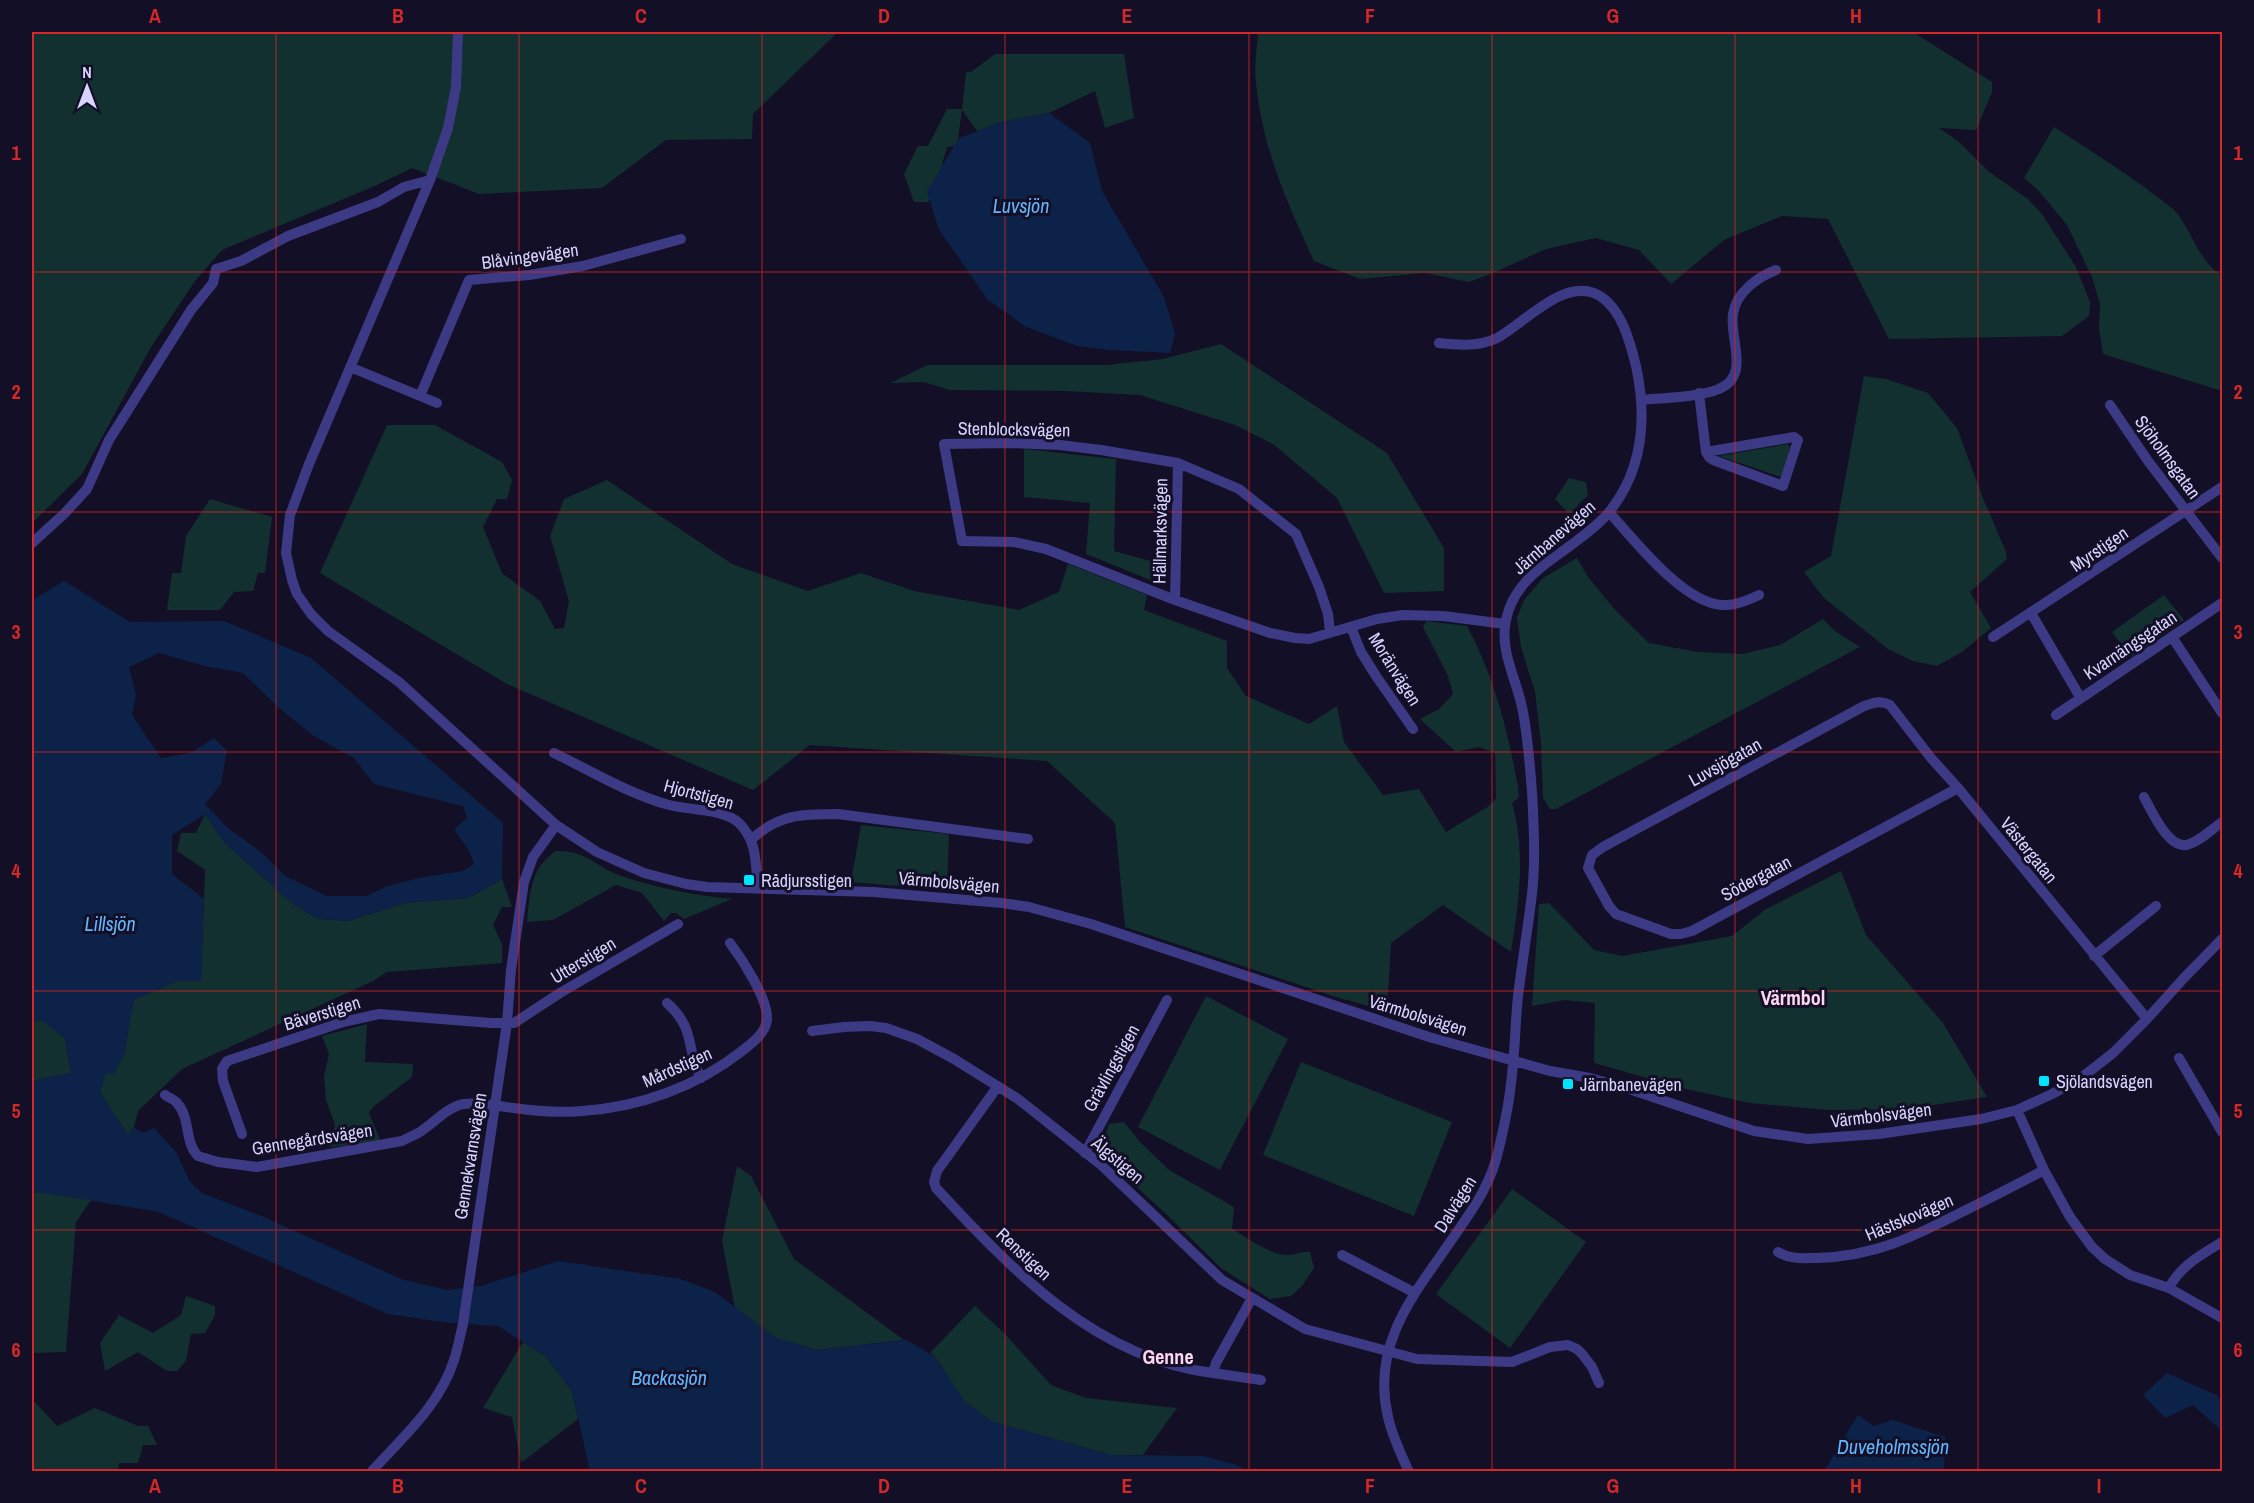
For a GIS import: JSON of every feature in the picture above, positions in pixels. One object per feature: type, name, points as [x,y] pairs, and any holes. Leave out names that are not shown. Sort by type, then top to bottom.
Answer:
[{"type":"street","name":"Värmbolsvägen","points":[[458,32],[456,87],[452,112],[430,180],[309,464],[290,515],[286,554],[297,594],[311,615],[328,631],[399,682],[556,825],[597,852],[644,873],[707,887],[874,892],[957,898],[1029,907],[1091,924],[1399,1027],[1550,1071],[1623,1088],[1754,1131],[1808,1139],[1879,1134],[1981,1119],[2017,1110],[2081,1078],[2113,1053],[2223,939]]},
{"type":"street","points":[[32,543],[87,489],[110,440],[191,309],[213,283],[216,269],[242,261],[288,236],[378,202],[404,187],[430,180]]},
{"type":"street","name":"Blåvingevägen","points":[[420,396],[469,280],[529,275],[583,266],[681,239]]},
{"type":"street","points":[[1641,400],[1699,393],[1720,389],[1728,384],[1734,375],[1737,359],[1732,314],[1735,304],[1745,290],[1762,276],[1776,270]]},
{"type":"street","name":"Järnbanevägen","points":[[1439,343],[1469,345],[1496,339],[1542,306],[1574,292],[1589,292],[1602,297],[1621,321],[1633,354],[1641,400],[1642,424],[1632,474],[1609,512],[1522,585],[1510,606],[1505,624],[1507,653],[1523,711],[1532,795],[1532,901],[1519,989],[1513,1060]]},
{"type":"street","points":[[350,367],[437,403]]},
{"type":"street","points":[[1699,393],[1706,452],[1713,460],[1783,486],[1798,440],[1794,437],[1706,452]]},
{"type":"street","name":"Sjöholmsgatan","points":[[2110,405],[2148,461],[2223,558]]},
{"type":"street","name":"Stenblocksvägen","points":[[1330,632],[1328,614],[1319,586],[1296,534],[1239,489],[1178,463],[1060,445],[944,444],[962,541],[1014,542],[1046,549],[1175,600],[1285,636],[1309,639],[1377,619],[1403,615],[1443,616],[1505,624]]},
{"type":"street","name":"Hällmarksvägen","points":[[1175,600],[1178,463]]},
{"type":"street","name":"Myrstigen","points":[[1993,637],[2223,487]]},
{"type":"street","points":[[1609,512],[1659,566],[1696,598],[1708,603],[1730,605],[1759,595]]},
{"type":"street","name":"Kvarnängsgatan","points":[[2056,715],[2223,603]]},
{"type":"street","points":[[2031,614],[2080,697]]},
{"type":"street","name":"Moränvägen","points":[[1351,627],[1361,652],[1413,729]]},
{"type":"street","points":[[2172,637],[2223,713]]},
{"type":"street","name":"Luvsjögatan","points":[[1589,864],[1592,855],[1604,847],[1760,762],[1864,706],[1877,702],[1886,703]]},
{"type":"street","name":"Västergatan","points":[[1886,703],[1890,705],[1931,758],[2147,1019]]},
{"type":"street","name":"Hjortstigen","points":[[554,753],[620,786],[665,804],[730,817],[738,822],[752,839]]},
{"type":"street","name":"Södergatan","points":[[1589,864],[1592,877],[1616,914],[1650,927],[1681,934],[1692,931],[1844,851],[1958,788]]},
{"type":"street","points":[[2144,797],[2170,840],[2178,845],[2193,842],[2223,822]]},
{"type":"street","points":[[758,888],[752,839],[771,823],[800,815],[838,814],[1028,839]]},
{"type":"street","name":"Gennekvarnsvägen","points":[[370,1472],[437,1397],[454,1362],[463,1324],[507,1023],[508,992],[524,882],[533,857],[556,825]]},
{"type":"street","points":[[2094,956],[2156,906]]},
{"type":"street","name":"Utterstigen","points":[[507,1023],[520,1021],[560,993],[678,924]]},
{"type":"street","name":"Mårdstigen","points":[[495,1105],[516,1109],[581,1111],[658,1097],[725,1065],[753,1042],[766,1025],[767,1017],[763,1001],[741,957],[730,943]]},
{"type":"street","name":"Grävlingstigen","points":[[1085,1153],[1167,1000]]},
{"type":"street","points":[[667,1003],[685,1023],[701,1078]]},
{"type":"street","name":"Bäverstigen","points":[[242,1134],[223,1081],[222,1069],[227,1061],[363,1016],[379,1014],[507,1023]]},
{"type":"street","name":"Älgstigen","points":[[812,1031],[870,1026],[902,1032],[944,1053],[998,1086],[1085,1153],[1129,1190],[1210,1271],[1222,1280],[1305,1329],[1389,1351]]},
{"type":"street","points":[[2179,1058],[2223,1132]]},
{"type":"street","name":"Dalvägen","points":[[1409,1472],[1392,1432],[1385,1403],[1385,1377],[1389,1351],[1401,1315],[1414,1293],[1488,1185],[1499,1149],[1511,1086],[1513,1060]]},
{"type":"street","name":"Renstigen","points":[[998,1086],[937,1171],[934,1182],[936,1188],[1011,1266],[1079,1322],[1116,1342],[1174,1366],[1261,1380]]},
{"type":"street","name":"Gennegårdsvägen","points":[[165,1095],[177,1103],[183,1114],[190,1144],[198,1156],[218,1162],[257,1167],[402,1141],[460,1104],[495,1105]]},
{"type":"street","points":[[2017,1110],[2044,1170],[2075,1225],[2092,1247],[2105,1259],[2130,1275],[2169,1288],[2223,1318]]},
{"type":"street","name":"Hästskovägen","points":[[1778,1252],[1787,1257],[1797,1258],[1830,1257],[1866,1253],[1888,1247],[1923,1232],[2044,1170]]},
{"type":"street","points":[[2169,1288],[2183,1268],[2223,1242]]},
{"type":"street","points":[[1342,1254],[1414,1293]]},
{"type":"street","points":[[1213,1373],[1216,1363],[1252,1298]]},
{"type":"street","points":[[1389,1351],[1417,1359],[1499,1363],[1518,1360],[1560,1345],[1568,1346],[1577,1349],[1583,1355],[1592,1367],[1599,1383]]},
{"type":"green space","points":[[32,32],[838,32],[753,114],[752,139],[666,140],[602,188],[479,194],[412,168],[222,250],[195,281],[151,347],[82,474],[32,523]]},
{"type":"green space","points":[[1258,32],[1913,32],[1992,82],[1992,92],[1976,130],[1939,128],[1958,141],[1988,171],[2028,199],[2042,214],[2076,267],[2090,302],[2089,316],[2062,336],[1889,339],[1828,219],[1782,216],[1724,240],[1671,284],[1639,250],[1596,238],[1546,249],[1469,282],[1425,273],[1360,279],[1314,261],[1285,196],[1270,152],[1259,106],[1255,70]]},
{"type":"green space","points":[[995,54],[1124,54],[1134,118],[1105,128],[1095,91],[1049,113],[1001,122],[977,131],[962,110],[957,146],[947,147],[942,165],[942,183],[928,202],[914,202],[904,174],[918,146],[928,146],[947,109],[962,109],[966,72],[971,72]]},
{"type":"green space","points":[[2054,127],[2130,177],[2173,209],[2201,254],[2214,270],[2222,275],[2222,389],[2219,390],[2103,354],[2099,329],[2100,304],[2092,277],[2067,225],[2038,190],[2024,178]]},
{"type":"green space","points":[[1221,344],[1387,453],[1444,548],[1444,591],[1384,593],[1337,498],[1273,444],[1235,425],[1140,395],[1065,391],[950,390],[924,382],[890,383],[928,365],[1107,365],[1163,359]]},
{"type":"green space","points":[[1864,376],[1886,379],[1928,393],[1957,428],[2006,552],[2007,559],[1970,592],[1991,628],[1962,652],[1937,666],[1913,661],[1888,649],[1824,598],[1804,572],[1831,556]]},
{"type":"green space","points":[[387,425],[435,425],[502,462],[512,480],[507,499],[497,499],[483,527],[502,573],[540,601],[555,629],[564,628],[569,601],[550,536],[564,499],[607,480],[732,564],[808,591],[861,573],[914,591],[1019,610],[1059,592],[1068,564],[1147,595],[1144,610],[1227,641],[1227,668],[1246,696],[1309,724],[1337,706],[1344,742],[1383,795],[1419,789],[1446,832],[1489,806],[1496,798],[1495,753],[1479,747],[1456,752],[1420,719],[1439,709],[1453,694],[1448,676],[1423,627],[1426,621],[1467,626],[1485,664],[1499,704],[1518,787],[1519,797],[1512,803],[1519,840],[1520,878],[1511,952],[1443,905],[1391,943],[1387,1011],[1336,997],[1125,927],[1115,823],[1047,761],[810,745],[753,790],[507,684],[320,573]]},
{"type":"green space","points":[[1788,444],[1790,448],[1781,477],[1719,456]]},
{"type":"green space","points":[[1024,449],[1116,459],[1114,551],[1168,566],[1165,586],[1086,554],[1090,503],[1024,497]]},
{"type":"green space","points":[[1569,478],[1586,482],[1588,495],[1569,514],[1555,499]]},
{"type":"green space","points":[[210,499],[272,517],[265,573],[258,573],[253,591],[234,592],[220,610],[167,610],[172,573],[181,573],[186,536]]},
{"type":"green space","points":[[1577,558],[1588,577],[1616,611],[1649,643],[1698,652],[1742,654],[1780,645],[1823,619],[1835,631],[1860,647],[1556,809],[1550,809],[1543,798],[1541,743],[1535,692],[1521,647],[1517,618],[1524,600],[1543,578]]},
{"type":"green space","points":[[2164,595],[2184,620],[2131,657],[2112,632]]},
{"type":"green space","points":[[205,814],[224,842],[293,904],[319,919],[348,921],[405,903],[468,898],[502,879],[512,907],[502,907],[493,925],[502,944],[502,963],[387,972],[373,981],[182,1069],[138,1111],[134,1127],[128,1136],[100,1092],[105,1074],[124,1055],[133,1000],[177,981],[201,981],[205,870],[177,851],[181,833],[196,833]]},
{"type":"green space","points":[[861,825],[949,834],[947,890],[851,882]]},
{"type":"green space","points":[[556,851],[575,853],[621,876],[648,884],[732,899],[684,919],[676,913],[671,913],[664,921],[642,893],[616,885],[553,920],[527,922],[536,873],[547,858]]},
{"type":"green space","points":[[1841,871],[1866,935],[1943,1023],[1987,1097],[1906,1109],[1829,1110],[1750,1103],[1682,1088],[1594,1063],[1595,1003],[1565,1000],[1532,1006],[1539,904],[1549,903],[1594,950],[1622,956],[1732,936],[1766,909]]},
{"type":"green space","points":[[1206,996],[1288,1039],[1220,1170],[1138,1127]]},
{"type":"green space","points":[[42,1020],[65,1038],[71,1073],[32,1081],[32,1022]]},
{"type":"green space","points":[[367,1024],[365,1062],[413,1064],[412,1077],[373,1107],[369,1113],[381,1142],[330,1147],[335,1125],[326,1100],[324,1076],[329,1054],[322,1036]]},
{"type":"green space","points":[[1301,1062],[1452,1122],[1414,1216],[1263,1155]]},
{"type":"green space","points":[[1124,1122],[1140,1142],[1169,1170],[1234,1207],[1232,1229],[1274,1252],[1288,1255],[1310,1252],[1314,1268],[1302,1286],[1291,1296],[1270,1299],[1221,1268],[1108,1161],[1101,1147],[1109,1124]]},
{"type":"green space","points":[[737,1166],[751,1176],[794,1259],[904,1340],[817,1350],[776,1338],[735,1308],[722,1241]]},
{"type":"green space","points":[[1512,1189],[1586,1242],[1510,1348],[1436,1294]]},
{"type":"green space","points":[[39,1192],[91,1200],[76,1222],[66,1352],[32,1353],[32,1193]]},
{"type":"green space","points":[[186,1296],[215,1306],[215,1315],[205,1333],[191,1334],[186,1361],[177,1371],[167,1371],[138,1352],[105,1371],[100,1343],[119,1315],[153,1333],[181,1315]]},
{"type":"green space","points":[[975,1306],[1005,1334],[1051,1385],[1086,1398],[1177,1408],[1143,1455],[1111,1455],[993,1422],[964,1401],[930,1353]]},
{"type":"green space","points":[[523,1342],[545,1356],[572,1391],[578,1419],[521,1463],[512,1417],[483,1408]]},
{"type":"green space","points":[[32,1399],[57,1426],[95,1408],[138,1426],[148,1426],[157,1445],[143,1445],[138,1463],[119,1463],[118,1471],[32,1471]]},
{"type":"water","name":"Luvsjön","points":[[1049,113],[1090,143],[1102,191],[1164,297],[1175,334],[1170,353],[1077,346],[1026,327],[987,299],[938,228],[927,191],[959,138],[1001,122]]},
{"type":"water","points":[[64,581],[130,622],[224,621],[311,658],[503,823],[502,879],[468,898],[405,903],[348,921],[319,919],[293,904],[224,842],[205,814],[172,835],[172,874],[204,899],[201,981],[177,981],[134,1000],[124,1055],[114,1074],[105,1074],[100,1092],[128,1135],[134,1127],[143,1133],[154,1128],[176,1152],[190,1182],[202,1193],[266,1218],[401,1279],[447,1290],[481,1286],[558,1261],[681,1279],[715,1292],[776,1338],[817,1350],[907,1340],[935,1357],[964,1401],[993,1422],[1111,1455],[1203,1456],[1237,1465],[1247,1471],[590,1471],[572,1391],[545,1356],[498,1326],[450,1323],[388,1314],[159,1212],[39,1192],[32,1193],[32,1081],[71,1073],[65,1038],[42,1020],[32,1022],[32,600]],"holes":[[[159,653],[205,666],[243,673],[280,709],[314,736],[354,758],[374,784],[463,806],[467,818],[454,829],[469,851],[474,864],[463,871],[418,878],[385,887],[367,896],[327,896],[285,876],[260,851],[229,829],[205,804],[221,784],[227,751],[214,738],[190,753],[161,758],[132,715],[136,695],[129,667]]]},
{"type":"water","points":[[2167,1373],[2216,1395],[2222,1401],[2222,1431],[2193,1405],[2165,1418],[2143,1395]]},
{"type":"water","name":"Duveholmssjön","points":[[1858,1415],[1874,1426],[1893,1420],[1945,1437],[1944,1471],[1824,1471]]},
{"type":"place","name":"Rådjursstigen","points":[[749,880]]},
{"type":"place","name":"Sjölandsvägen","points":[[2044,1081]]},
{"type":"place","name":"Järnbanevägen","points":[[1568,1084]]},
{"type":"district","name":"Värmbol","points":[[1793,997]]},
{"type":"district","name":"Genne","points":[[1168,1356]]},
{"type":"water label","name":"Lillsjön","points":[[110,923]]},
{"type":"water label","name":"Backasjön","points":[[669,1377]]}]
